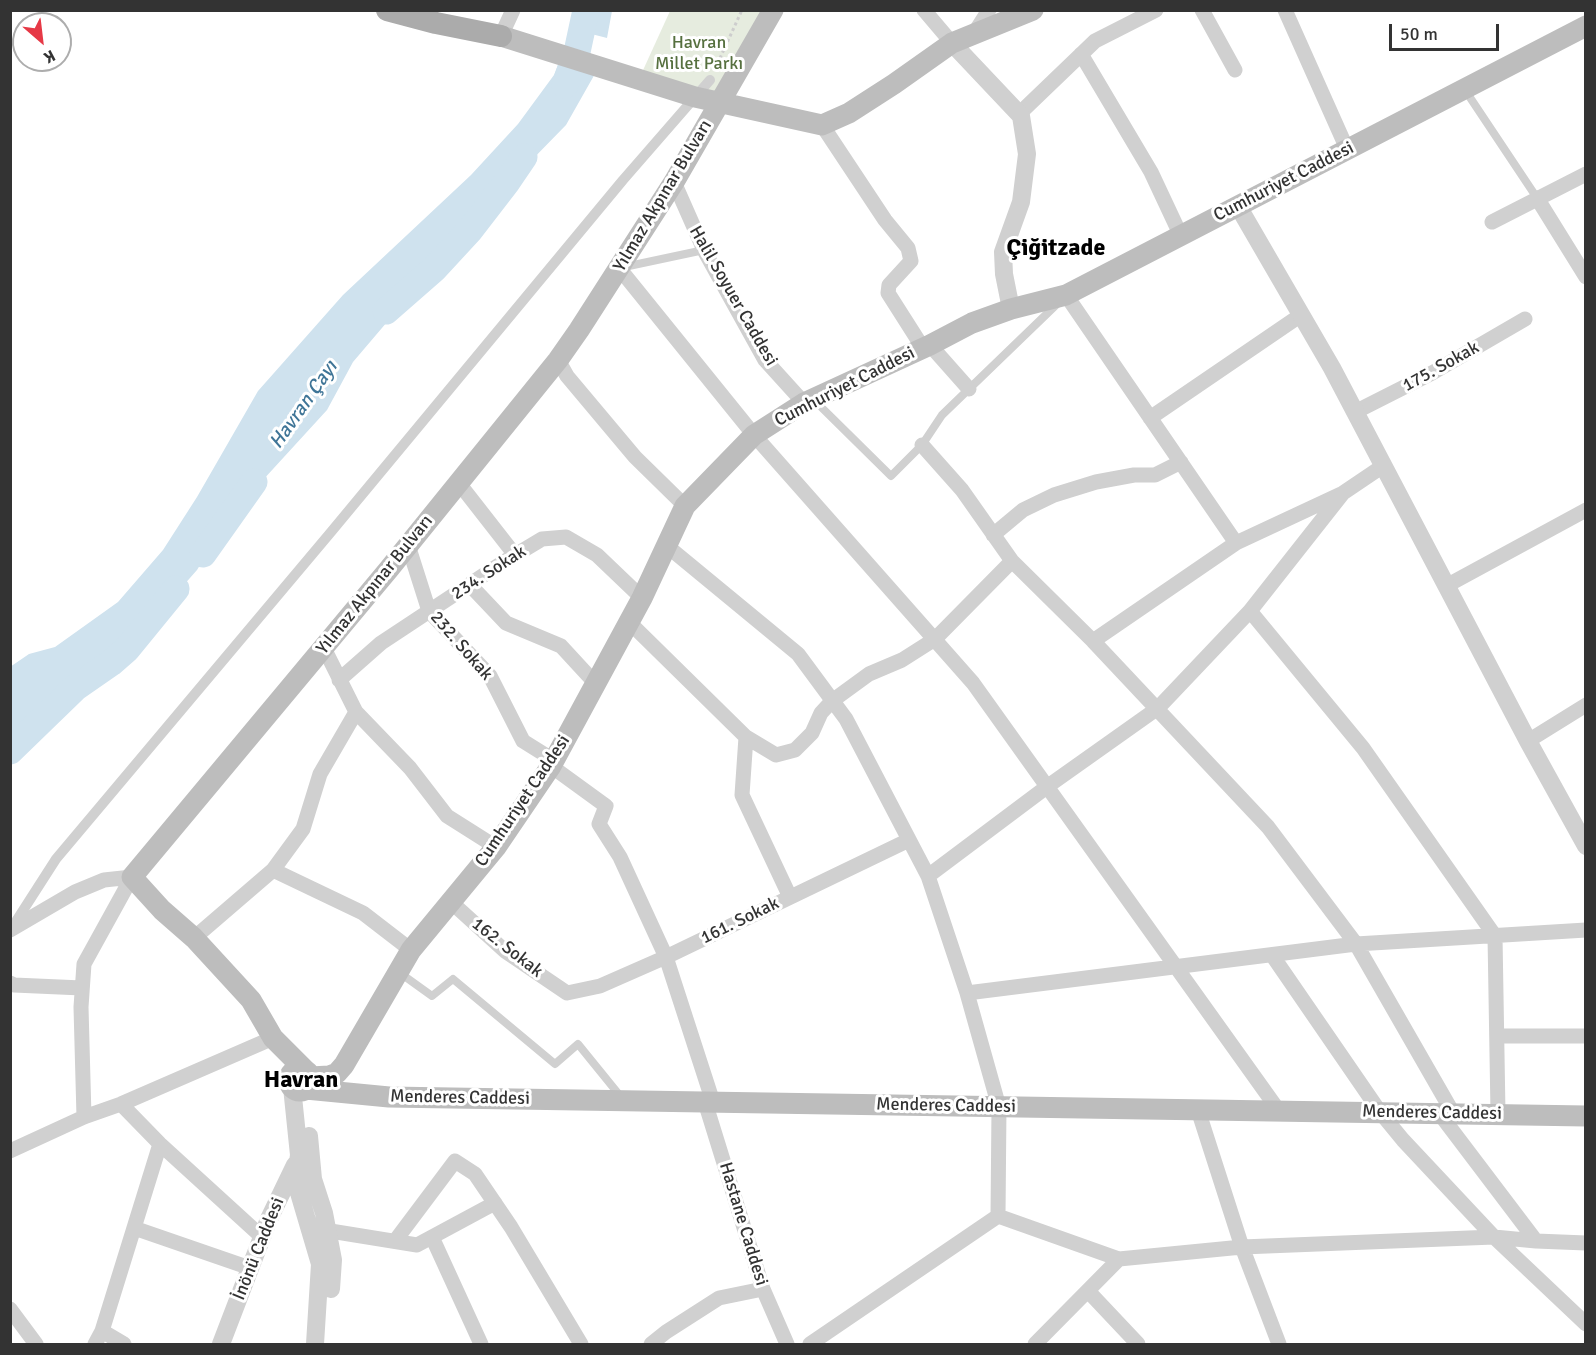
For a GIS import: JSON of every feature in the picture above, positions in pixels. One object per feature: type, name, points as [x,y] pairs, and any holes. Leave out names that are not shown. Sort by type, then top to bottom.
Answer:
[{"type":"main road","points":[[387,10],[508,38],[695,97],[822,125],[849,113],[952,43],[1033,10]]},
{"type":"main road","points":[[444,10],[508,38]]},
{"type":"main road","name":"Yılmaz Akpınar Bulvarı","points":[[132,877],[324,648],[558,360],[674,182],[773,10]]},
{"type":"main road","name":"Cumhuriyet Caddesi","points":[[301,1083],[337,1073],[344,1065],[411,950],[496,847],[553,764],[642,597],[685,506],[754,435],[809,401],[972,323],[1011,309],[1066,295],[1586,26]]},
{"type":"main road","points":[[132,877],[162,910],[194,938],[250,1000],[273,1038],[279,1062],[301,1083]]},
{"type":"main road","name":"Menderes Caddesi","points":[[301,1083],[389,1097],[1586,1116]]},
{"type":"street","points":[[508,38],[513,10]]},
{"type":"street","points":[[924,10],[1019,114],[1028,154],[1022,202],[1004,252],[1004,274],[1011,309]]},
{"type":"street","points":[[973,35],[989,10]]},
{"type":"street","points":[[1019,114],[1095,41],[1156,10]]},
{"type":"street","points":[[1203,10],[1235,70]]},
{"type":"street","points":[[1285,10],[1347,149]]},
{"type":"street","points":[[1081,54],[1151,172],[1181,236]]},
{"type":"street","points":[[12,928],[56,859],[623,180],[710,80]]},
{"type":"street","points":[[822,125],[885,220],[908,248],[911,261],[889,285],[888,293],[926,346],[969,390]]},
{"type":"street","points":[[1492,222],[1586,174]]},
{"type":"street","name":"Halil Soyuer Caddesi","points":[[674,182],[704,250],[765,360],[809,401]]},
{"type":"street","points":[[1537,198],[1586,277]]},
{"type":"street","points":[[1238,206],[1332,368],[1528,741],[1586,846]]},
{"type":"street","points":[[619,268],[754,435],[974,684],[1279,1111]]},
{"type":"street","points":[[1066,295],[1236,543]]},
{"type":"street","points":[[1150,418],[1301,315]]},
{"type":"street","name":"175. Sokak","points":[[1355,412],[1432,373],[1525,319]]},
{"type":"street","points":[[558,360],[567,376],[634,457],[685,506]]},
{"type":"street","points":[[922,445],[962,489],[1011,561],[1094,641],[1268,826],[1356,944],[1446,1113],[1536,1242]]},
{"type":"street","points":[[993,535],[1023,510],[1054,495],[1096,482],[1134,475],[1155,475],[1181,462]]},
{"type":"street","points":[[1094,641],[1236,543],[1343,493],[1383,466]]},
{"type":"street","points":[[458,483],[515,555]]},
{"type":"street","points":[[928,876],[1048,786],[1158,708],[1250,611],[1343,493]]},
{"type":"street","points":[[1446,586],[1586,510]]},
{"type":"street","name":"234. Sokak","points":[[339,680],[381,643],[542,539],[566,537],[597,555],[642,597]]},
{"type":"street","name":"232. Sokak","points":[[408,545],[429,611],[490,676],[523,741],[606,806],[599,824],[620,857],[666,957]]},
{"type":"street","points":[[667,546],[798,654],[846,719],[928,876],[967,993],[999,1107],[998,1216]]},
{"type":"street","points":[[629,622],[746,737],[776,755],[795,750],[812,733],[822,713],[832,701],[869,674],[902,660],[935,639],[1011,561]]},
{"type":"street","points":[[470,585],[506,623],[561,646],[596,684]]},
{"type":"street","points":[[1250,611],[1363,748],[1495,936],[1498,1113]]},
{"type":"street","points":[[324,648],[356,712],[410,768],[447,816],[496,847]]},
{"type":"street","points":[[1528,741],[1586,705]]},
{"type":"street","points":[[194,938],[273,870],[303,829],[320,774],[356,712]]},
{"type":"street","points":[[746,737],[742,795],[790,897]]},
{"type":"street","name":"161. Sokak","points":[[567,993],[600,986],[666,957],[909,840]]},
{"type":"street","points":[[273,870],[363,913],[411,950]]},
{"type":"street","points":[[12,928],[75,892],[104,879],[132,877]]},
{"type":"street","points":[[84,1117],[82,988],[84,964],[132,877]]},
{"type":"street","name":"162. Sokak","points":[[450,901],[505,951],[567,993]]},
{"type":"street","points":[[967,993],[1356,944],[1586,930]]},
{"type":"street","points":[[1272,955],[1380,1112],[1403,1140],[1494,1237],[1586,1324]]},
{"type":"street","name":"Hastane Caddesi","points":[[666,957],[763,1289],[787,1344]]},
{"type":"street","points":[[10,983],[82,988]]},
{"type":"street","points":[[1497,1036],[1586,1036]]},
{"type":"street","points":[[10,1151],[84,1117],[121,1104],[273,1038]]},
{"type":"street","points":[[301,1083],[299,1155],[296,1176],[299,1194],[333,1260],[327,1344]]},
{"type":"street","points":[[301,1083],[313,1179],[320,1264],[315,1344]]},
{"type":"street","points":[[121,1104],[160,1144],[262,1237]]},
{"type":"street","points":[[1198,1110],[1242,1247],[1279,1344]]},
{"type":"street","points":[[124,1344],[98,1338],[160,1144]]},
{"type":"street","name":"İnönü Caddesi","points":[[221,1344],[262,1237],[299,1155]]},
{"type":"street","points":[[395,1242],[455,1161],[475,1174],[495,1203],[581,1344]]},
{"type":"street","points":[[318,1229],[417,1245],[495,1203]]},
{"type":"street","points":[[998,1216],[1119,1259],[1242,1247],[1494,1237],[1536,1242],[1586,1243]]},
{"type":"street","points":[[810,1344],[998,1216]]},
{"type":"street","points":[[134,1228],[250,1268]]},
{"type":"street","points":[[432,1237],[481,1344]]},
{"type":"street","points":[[1035,1344],[1119,1259]]},
{"type":"street","points":[[651,1344],[719,1298],[763,1289]]},
{"type":"street","points":[[1088,1291],[1138,1344]]},
{"type":"street","points":[[10,1309],[36,1344]]},
{"type":"lane","points":[[1464,89],[1537,198]]},
{"type":"lane","points":[[619,268],[704,250]]},
{"type":"lane","points":[[809,401],[891,476],[922,445],[942,415],[1066,295]]},
{"type":"lane","points":[[398,972],[432,996],[453,979],[555,1064],[578,1044],[624,1101]]},
{"type":"path","points":[[710,80],[742,10]]},
{"type":"green space","name":"Havran Millet Parkı","points":[[670,11],[773,11],[720,103],[639,79]]},
{"type":"water","points":[[576,11],[612,11],[607,38],[572,29]]},
{"type":"water","points":[[559,62],[596,72],[566,125],[449,239],[393,315],[353,362],[327,410],[230,516],[197,570],[160,612],[120,644],[45,728],[11,751],[10,667],[29,654],[55,647],[118,602],[163,550],[197,497],[258,391],[343,295],[471,175],[518,124],[554,75]]},
{"type":"waterway","name":"Havran Çayı","points":[[565,85],[577,52],[586,10]]},
{"type":"waterway","name":"Havran Çayı","points":[[386,311],[434,269],[470,230],[524,157]]},
{"type":"waterway","name":"Havran Çayı","points":[[203,554],[254,482]]},
{"type":"waterway","name":"Havran Çayı","points":[[10,751],[75,688],[127,649],[176,589]]},
{"type":"district","name":"Çiğitzade","points":[[1056,249]]},
{"type":"district","name":"Havran","points":[[301,1081]]}]
